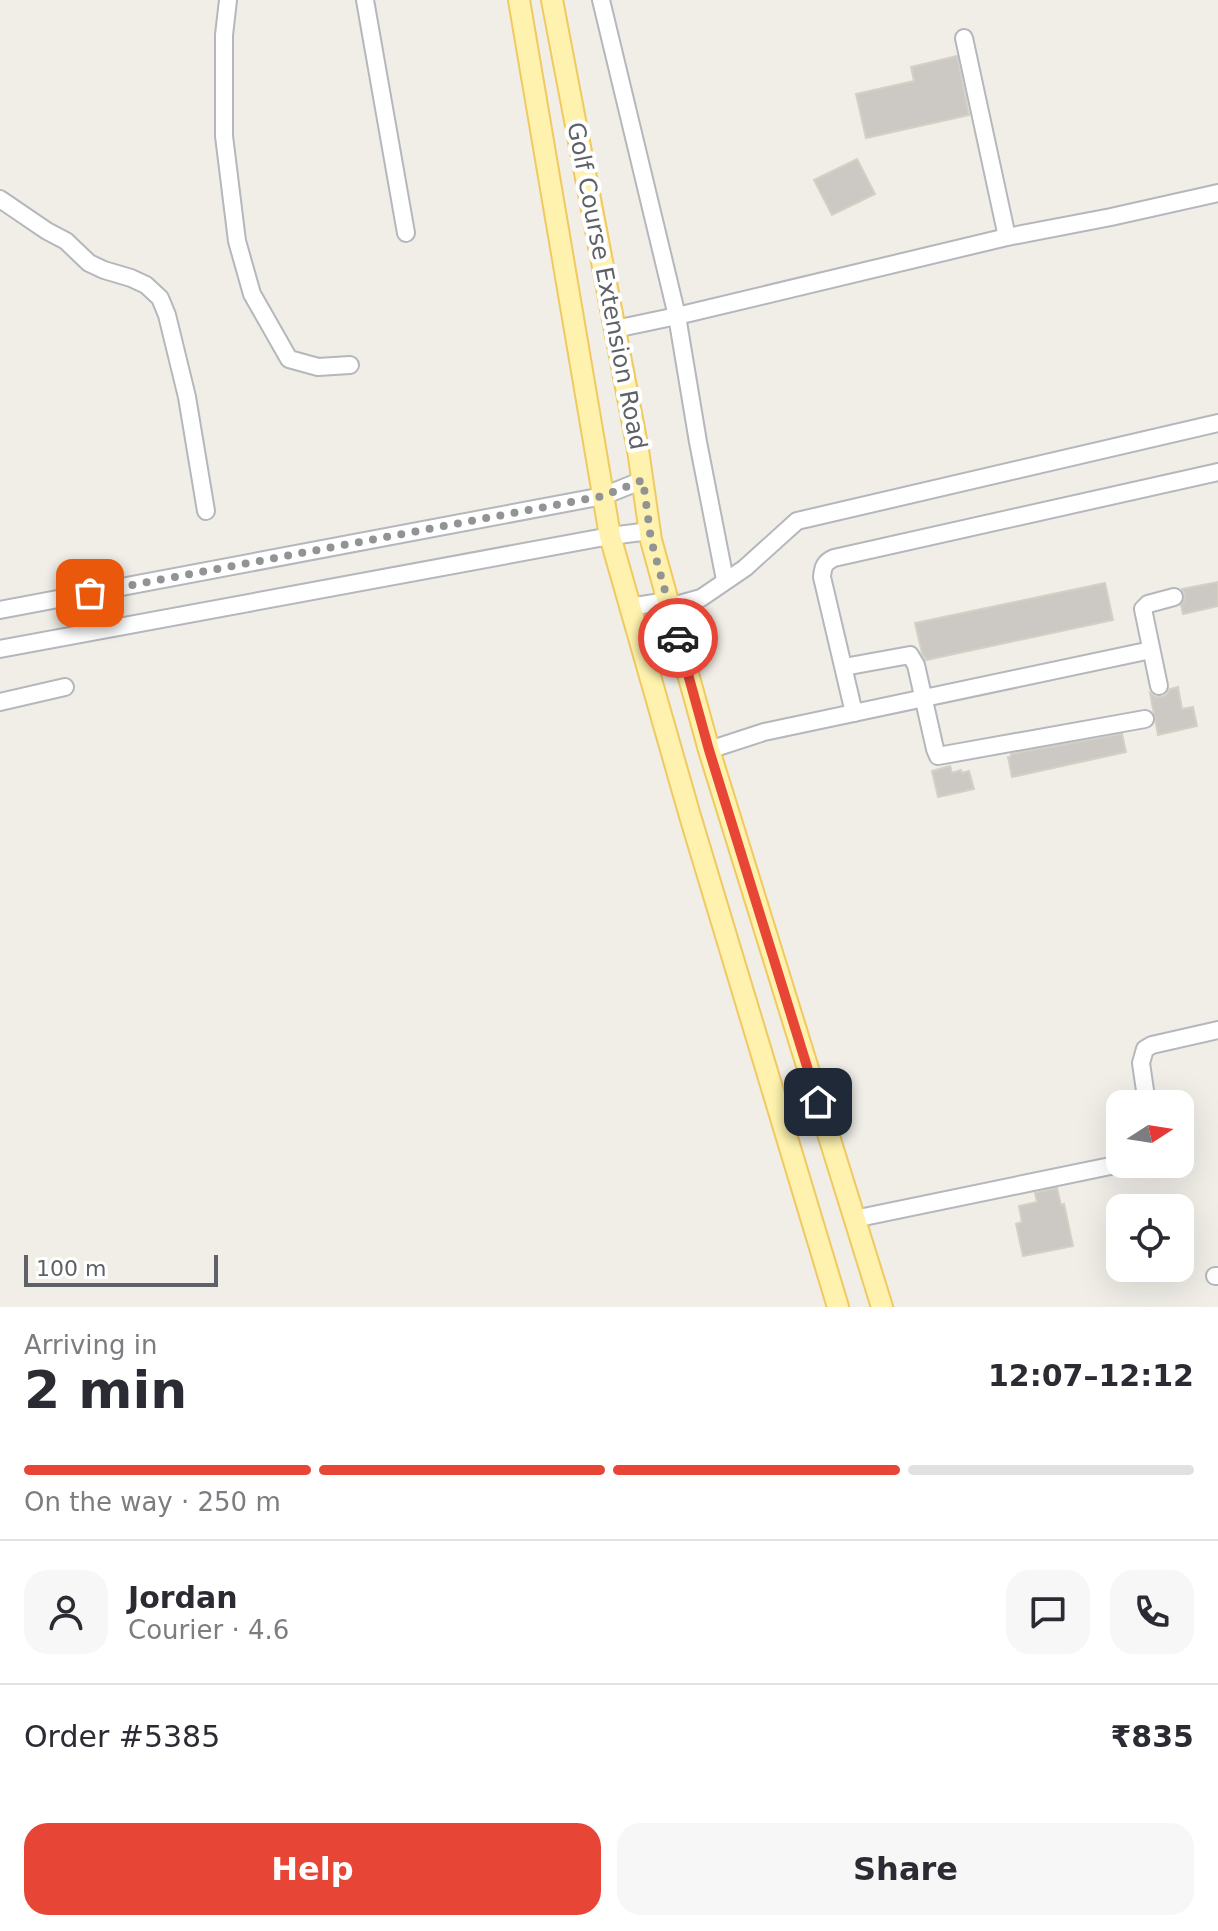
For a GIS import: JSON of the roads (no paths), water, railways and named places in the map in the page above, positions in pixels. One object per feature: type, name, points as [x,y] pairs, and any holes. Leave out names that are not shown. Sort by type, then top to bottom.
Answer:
[{"type":"main road","points":[[519,0],[610,536],[712,891],[838,1307]]},
{"type":"main road","name":"Golf Course Extension Road","points":[[552,0],[650,531],[668,604],[709,750],[882,1307]]},
{"type":"street","points":[[228,0],[224,35],[224,136],[237,241],[252,294],[289,359],[318,367],[350,365]]},
{"type":"street","points":[[365,0],[406,233]]},
{"type":"street","points":[[601,0],[677,316],[725,580]]},
{"type":"street","points":[[964,38],[1007,237]]},
{"type":"street","points":[[615,329],[1007,237],[1218,193]]},
{"type":"street","points":[[0,199],[66,241],[89,263],[146,285],[160,298],[187,397],[206,511]]},
{"type":"street","points":[[629,607],[701,598],[745,568],[797,521],[1218,423]]},
{"type":"street","points":[[854,713],[822,577],[827,562],[1218,472]]},
{"type":"street","points":[[0,610],[603,496],[643,480]]},
{"type":"street","points":[[0,649],[650,531]]},
{"type":"street","points":[[1159,686],[1144,606],[1174,597]]},
{"type":"street","points":[[709,750],[764,732],[1151,650]]},
{"type":"street","points":[[844,667],[910,655],[916,665],[938,756],[1145,719]]},
{"type":"street","points":[[0,702],[65,687]]},
{"type":"street","points":[[1145,1090],[1141,1063],[1145,1049],[1218,1030]]},
{"type":"street","points":[[854,1219],[1106,1167]]}]
